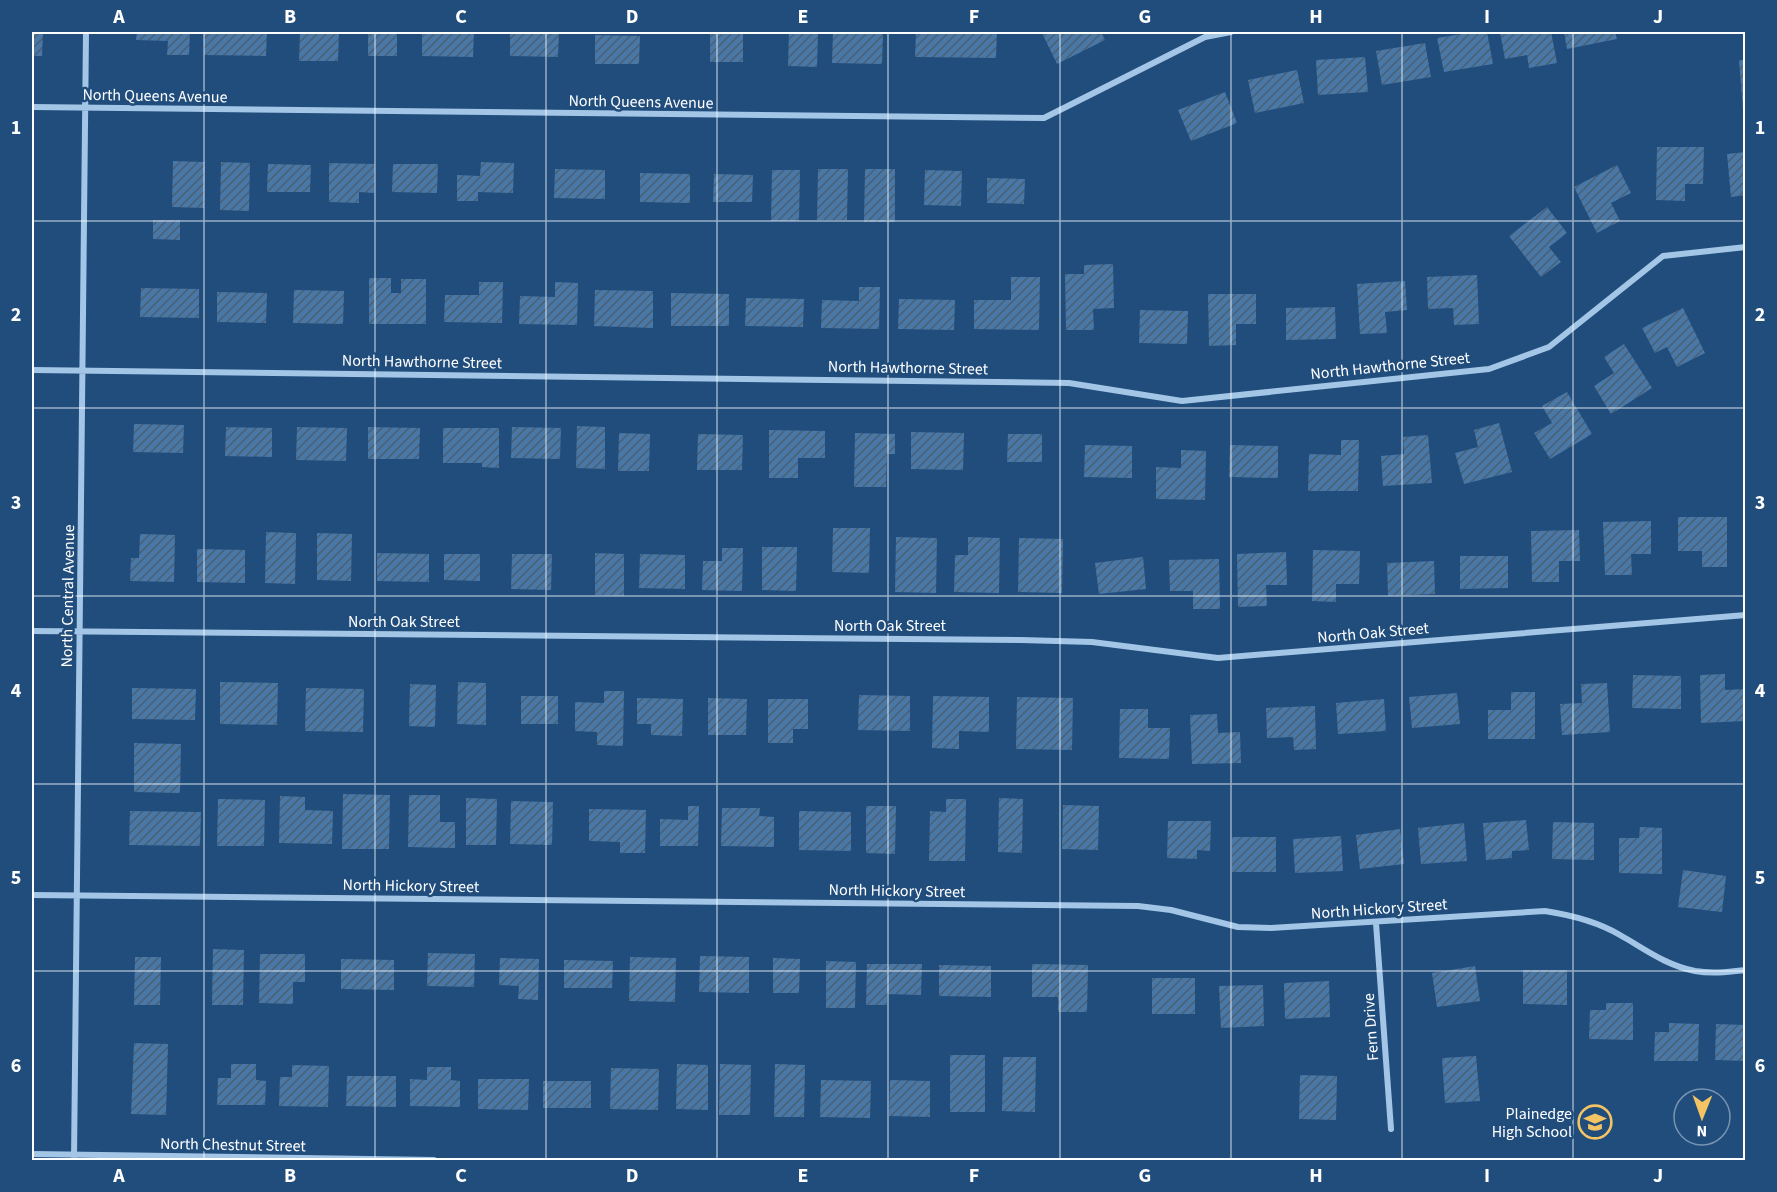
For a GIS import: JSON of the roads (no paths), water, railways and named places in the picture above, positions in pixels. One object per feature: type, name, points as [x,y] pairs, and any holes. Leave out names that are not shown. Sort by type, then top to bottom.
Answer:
[{"type":"street","name":"North Central Avenue","points":[[74,1157],[86,32]]},
{"type":"street","name":"North Queens Avenue","points":[[32,107],[1044,118],[1205,37],[1231,32]]},
{"type":"street","name":"North Hawthorne Street","points":[[32,370],[1069,383],[1182,400],[1489,369],[1549,347],[1663,256],[1746,246]]},
{"type":"street","name":"North Oak Street","points":[[32,632],[1021,640],[1092,642],[1218,658],[1746,615]]},
{"type":"street","name":"North Hickory Street","points":[[32,895],[1138,906],[1171,910],[1238,927],[1271,928],[1545,911],[1602,926],[1650,955],[1694,971],[1714,973],[1746,970]]},
{"type":"street","name":"Fern Drive","points":[[1376,923],[1391,1129]]},
{"type":"street","name":"North Chestnut Street","points":[[32,1154],[74,1157],[434,1161]]},
{"type":"place","name":"Plainedge High School","points":[[1595,1122]]}]
